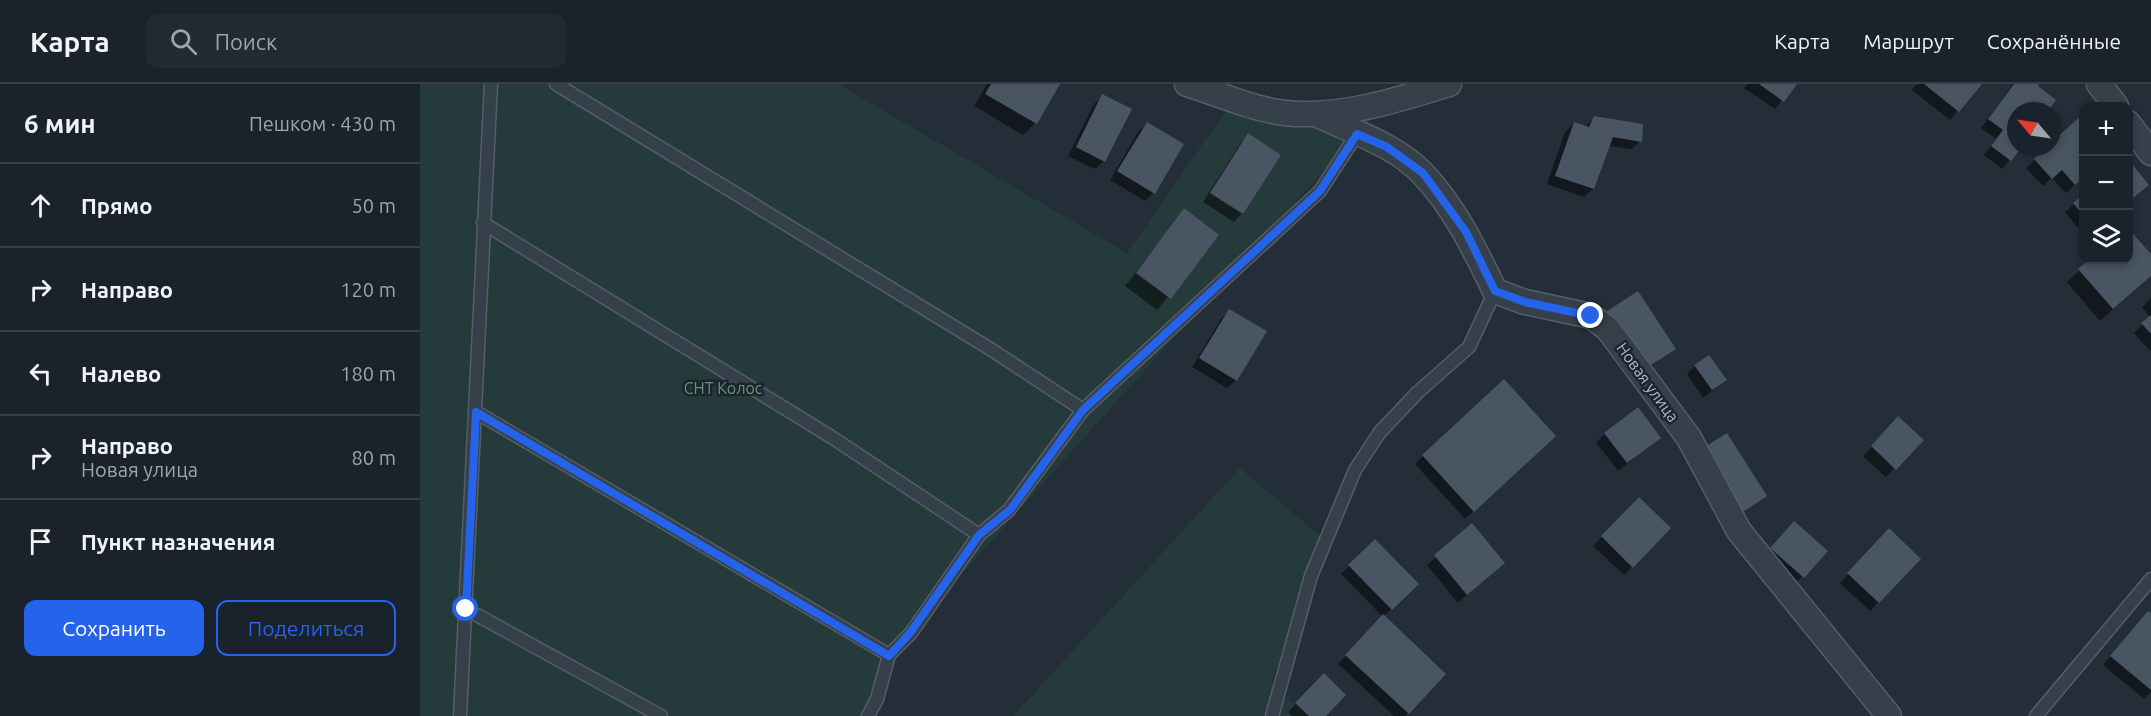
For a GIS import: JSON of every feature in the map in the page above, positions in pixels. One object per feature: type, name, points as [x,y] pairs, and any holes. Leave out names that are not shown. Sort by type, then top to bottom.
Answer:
[{"type":"street","points":[[1187,84],[1284,113],[1316,114],[1399,99],[1449,84]]},
{"type":"street","points":[[2099,84],[2113,102]]},
{"type":"street","points":[[1316,114],[1387,147],[1423,173],[1466,232],[1495,291]]},
{"type":"street","points":[[2133,130],[2151,153]]},
{"type":"street","name":"Новая улица","points":[[1495,291],[1525,302],[1591,316],[1608,328],[1689,438],[1739,531],[1889,716]]},
{"type":"lane","points":[[460,716],[491,84]]},
{"type":"lane","points":[[556,84],[992,350],[1083,410]]},
{"type":"lane","points":[[868,716],[877,699],[889,656],[910,633],[979,535],[1010,510],[1083,410],[1320,191],[1357,134]]},
{"type":"lane","points":[[483,223],[833,438],[979,535]]},
{"type":"lane","points":[[1272,716],[1311,576],[1355,470],[1380,432],[1418,392],[1469,347],[1495,291]]},
{"type":"lane","points":[[476,412],[889,656]]},
{"type":"lane","points":[[2036,716],[2151,579]]},
{"type":"lane","points":[[466,609],[661,716]]},
{"type":"green space","name":"СНТ Колос","points":[[420,84],[838,84],[1127,253],[1234,99],[1357,134],[889,655],[862,716],[420,716]]},
{"type":"green space","points":[[1240,468],[1326,541],[1271,683],[1307,716],[1013,716]]},
{"type":"building","points":[[991,84],[1060,84],[1037,124],[985,94]]},
{"type":"building","points":[[1759,84],[1797,84],[1784,102]]},
{"type":"building","points":[[1924,84],[1982,84],[1959,112]]},
{"type":"building","points":[[2014,84],[2039,84],[2038,86],[2056,100],[2055,102],[2007,102],[2007,156],[2015,156],[2011,161],[1991,146],[2003,130],[1988,119]]},
{"type":"building","points":[[1102,94],[1132,109],[1105,162],[1076,147]]},
{"type":"building","points":[[1594,116],[1643,124],[1642,142],[1613,137],[1594,189],[1555,176],[1574,122],[1589,127]]},
{"type":"building","points":[[2079,118],[2079,182],[2075,185],[2062,170],[2052,179],[2034,159],[2037,156],[2061,156],[2061,134]]},
{"type":"building","points":[[1147,122],[1184,144],[1155,194],[1117,171]]},
{"type":"building","points":[[1248,133],[1281,155],[1243,214],[1210,193]]},
{"type":"building","points":[[2133,165],[2149,185],[2133,198]]},
{"type":"building","points":[[2079,198],[2079,210],[2073,203]]},
{"type":"building","points":[[1184,208],[1219,235],[1171,299],[1136,273]]},
{"type":"building","points":[[2133,234],[2151,254],[2151,276],[2113,309],[2078,269],[2084,264],[2133,264]]},
{"type":"building","points":[[1638,291],[1676,349],[1645,369],[1607,311]]},
{"type":"building","points":[[1229,309],[1267,331],[1237,381],[1199,358]]},
{"type":"building","points":[[2151,315],[2151,334],[2141,323]]},
{"type":"building","points":[[1709,355],[1727,380],[1712,390],[1694,365]]},
{"type":"building","points":[[1504,379],[1556,436],[1474,512],[1422,455]]},
{"type":"building","points":[[1638,407],[1661,438],[1627,463],[1604,433]]},
{"type":"building","points":[[1898,416],[1924,440],[1896,470],[1871,446]]},
{"type":"building","points":[[1727,433],[1767,496],[1743,512],[1703,448]]},
{"type":"building","points":[[1639,497],[1671,528],[1633,568],[1601,536]]},
{"type":"building","points":[[1794,521],[1828,551],[1804,578],[1770,548]]},
{"type":"building","points":[[1472,523],[1505,563],[1467,595],[1434,555]]},
{"type":"building","points":[[1889,528],[1921,559],[1879,603],[1847,573]]},
{"type":"building","points":[[1375,539],[1419,584],[1392,610],[1348,565]]},
{"type":"building","points":[[2148,611],[2151,613],[2151,690],[2110,656]]},
{"type":"building","points":[[1383,614],[1446,674],[1409,714],[1345,655]]},
{"type":"building","points":[[1324,673],[1346,695],[1326,716],[1309,716],[1295,703]]},
{"type":"route","points":[[466,609],[476,412],[889,656],[910,633],[979,535],[1010,510],[1083,410],[1320,191],[1357,134],[1387,147],[1423,173],[1466,232],[1495,291],[1525,302],[1591,316]]}]
